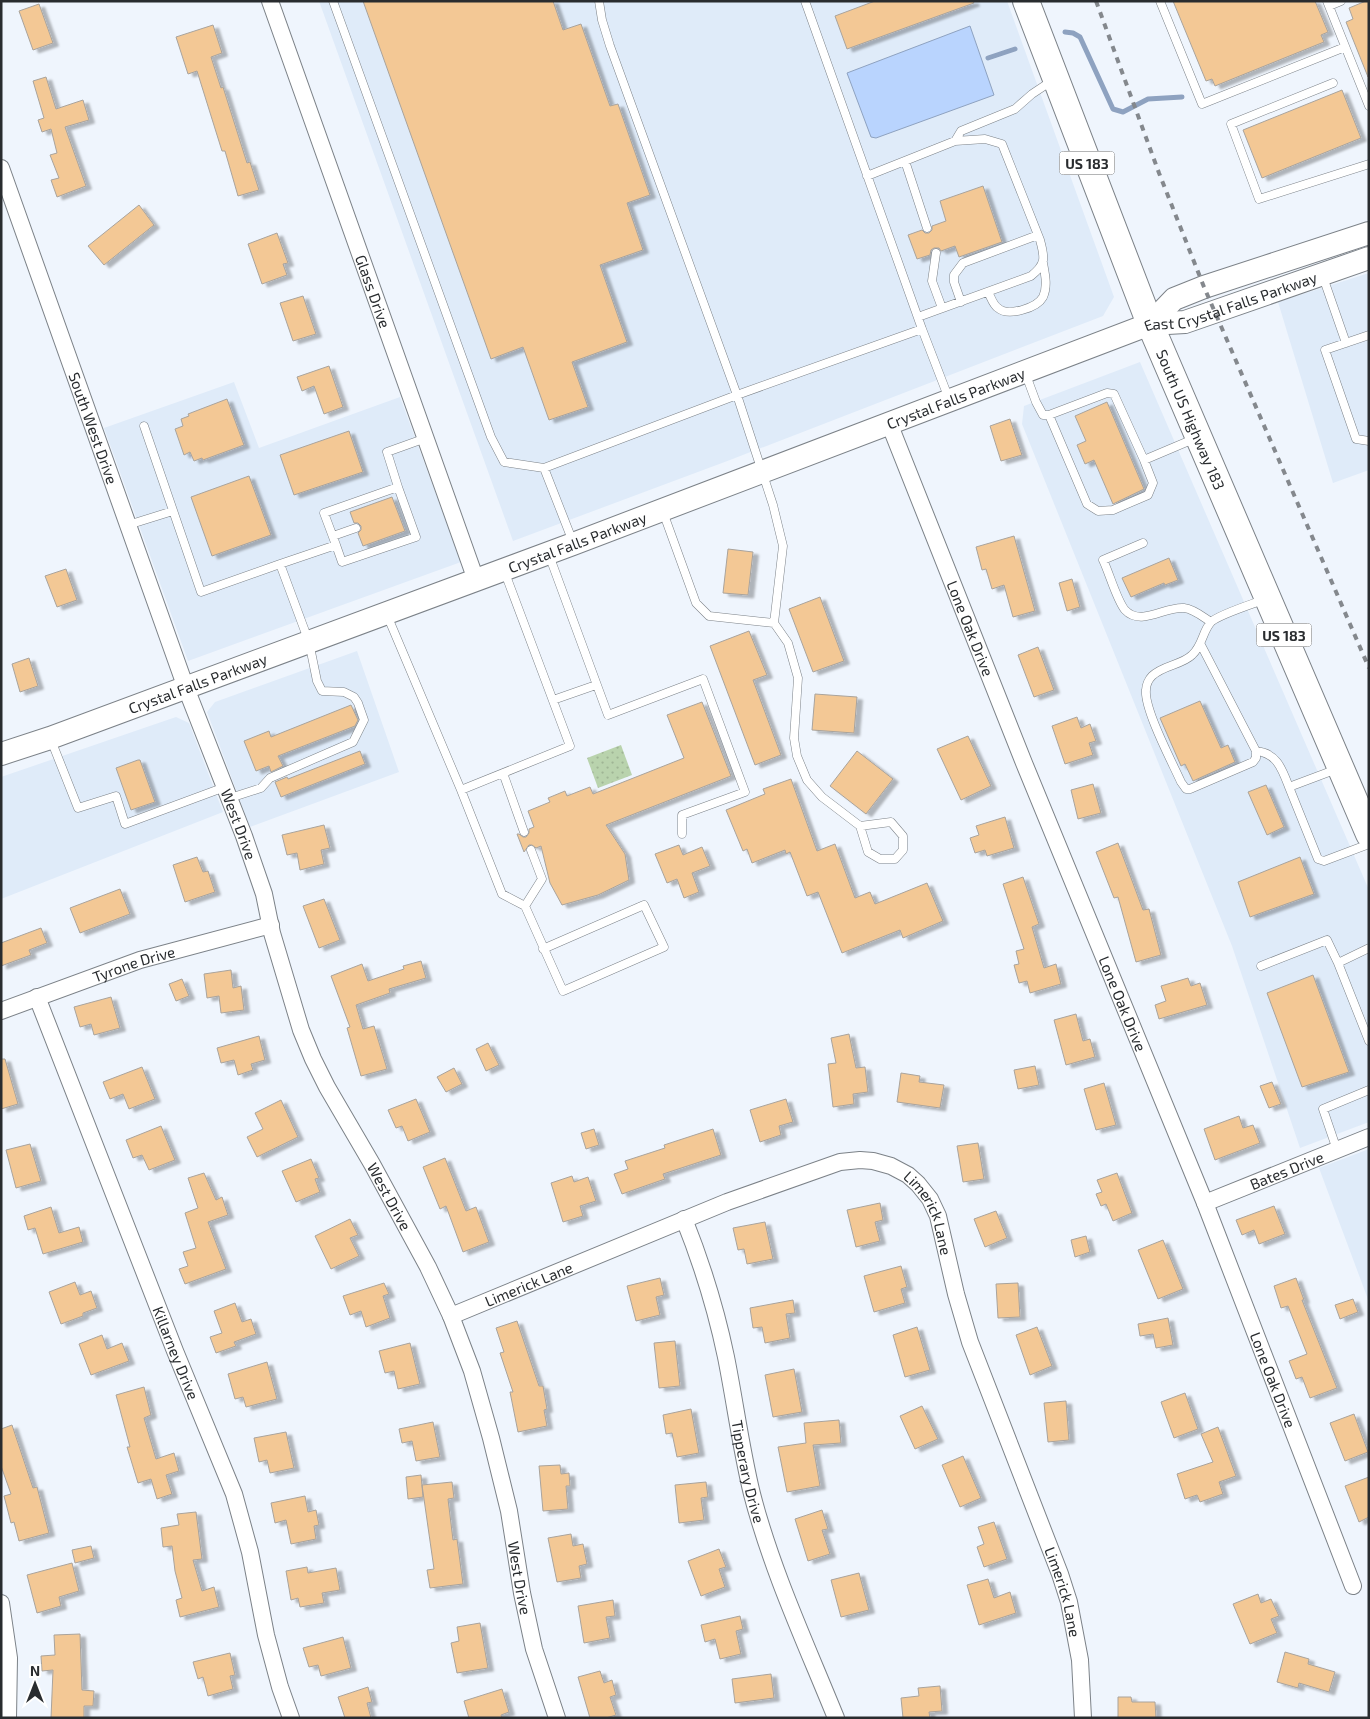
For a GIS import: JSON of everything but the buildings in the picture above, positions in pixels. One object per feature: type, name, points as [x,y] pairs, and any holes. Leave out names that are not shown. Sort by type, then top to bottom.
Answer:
[{"type":"main road","name":"South US Highway 183","points":[[1026,1],[1150,324],[1369,834]]},
{"type":"main road","name":"East Crystal Falls Parkway","points":[[1150,324],[1174,299],[1204,287],[1369,233]]},
{"type":"main road","name":"East Crystal Falls Parkway","points":[[1150,324],[1185,322],[1321,273],[1369,258]]},
{"type":"main road","name":"Crystal Falls Parkway","points":[[1,754],[50,738],[574,544],[1150,324]]},
{"type":"street","name":"Glass Drive","points":[[270,1],[476,580]]},
{"type":"street","name":"South West Drive","points":[[1,168],[186,688]]},
{"type":"street","name":"Lone Oak Drive","points":[[889,423],[1024,763],[1205,1203],[1353,1586]]},
{"type":"street","name":"West Drive","points":[[186,688],[227,792],[264,894],[291,1001],[313,1059],[428,1267],[451,1316],[472,1371],[509,1511],[522,1593],[534,1649],[557,1718]]},
{"type":"street","name":"Tyrone Drive","points":[[1,1011],[140,960],[271,925]]},
{"type":"street","name":"Killarney Drive","points":[[37,997],[175,1351],[234,1494],[250,1552],[266,1635],[280,1687],[291,1718]]},
{"type":"street","name":"Bates Drive","points":[[1205,1203],[1369,1137]]},
{"type":"street","name":"Limerick Lane","points":[[451,1316],[684,1219],[840,1162],[860,1160],[891,1166],[913,1180],[930,1199],[938,1216],[956,1294],[970,1342],[1066,1593],[1080,1660],[1083,1718]]},
{"type":"street","name":"Tipperary Drive","points":[[684,1219],[714,1304],[726,1357],[739,1434],[753,1495],[770,1555],[836,1718]]},
{"type":"street","points":[[1,1604],[10,1658],[8,1718]]},
{"type":"lane","points":[[333,1],[491,438],[504,462],[544,468],[737,395],[922,329]]},
{"type":"lane","points":[[599,1],[602,20],[610,46],[737,395],[763,472],[783,546],[774,623],[788,643],[798,678],[794,738],[797,756],[806,780],[822,797],[860,826],[868,852],[880,859],[895,859],[903,850],[903,836],[891,822],[860,826]]},
{"type":"lane","points":[[805,1],[922,329],[950,400]]},
{"type":"lane","points":[[1160,1],[1202,104],[1345,47]]},
{"type":"lane","points":[[1341,1],[1328,4],[1369,106]]},
{"type":"lane","points":[[955,140],[961,131],[1015,109],[1032,94],[1055,79]]},
{"type":"lane","points":[[1333,83],[1231,124],[1259,198],[1369,164]]},
{"type":"lane","points":[[867,176],[955,140],[985,139],[1002,144],[1038,236],[1044,256],[1041,268],[1031,276],[918,317]]},
{"type":"lane","points":[[905,161],[927,228]]},
{"type":"lane","points":[[961,302],[954,282],[954,274],[957,268],[963,263],[1038,236]]},
{"type":"lane","points":[[936,253],[932,281],[942,308]]},
{"type":"lane","points":[[988,292],[998,308],[1005,312],[1013,313],[1039,303],[1044,296],[1045,287],[1042,262]]},
{"type":"lane","points":[[1321,273],[1346,343]]},
{"type":"lane","points":[[1369,334],[1325,350],[1356,439],[1369,441]]},
{"type":"lane","points":[[1025,373],[1040,411],[1043,414],[1049,415],[1107,394],[1114,394],[1153,483],[1148,495],[1113,510],[1098,511],[1087,504],[1049,415]]},
{"type":"lane","points":[[144,426],[200,592],[336,545]]},
{"type":"lane","points":[[1144,460],[1199,437]]},
{"type":"lane","points":[[398,487],[324,513],[342,562],[416,537],[403,513],[398,487],[386,452],[426,438]]},
{"type":"lane","points":[[544,468],[574,544]]},
{"type":"lane","points":[[662,510],[696,603],[709,616],[774,623]]},
{"type":"lane","points":[[128,525],[173,511]]},
{"type":"lane","points":[[333,536],[356,528]]},
{"type":"lane","points":[[1144,543],[1104,560],[1123,608],[1130,614],[1140,617],[1172,608],[1190,609],[1211,622]]},
{"type":"lane","points":[[549,553],[608,715],[703,678],[745,792],[682,816],[682,834]]},
{"type":"lane","points":[[50,738],[78,808],[116,796],[126,824],[227,792],[261,788],[270,778],[354,742],[364,720],[362,712],[354,697],[344,692],[322,691],[317,681],[309,642],[280,564]]},
{"type":"lane","points":[[461,790],[570,746],[504,569]]},
{"type":"lane","points":[[1201,645],[1256,750],[1256,758],[1253,762],[1186,789],[1181,782],[1151,715],[1146,690],[1148,682],[1153,675],[1189,658],[1201,645],[1204,634],[1211,622],[1268,598]]},
{"type":"lane","points":[[386,613],[461,790],[502,894],[525,906],[543,949],[563,991],[664,947],[644,905],[543,949]]},
{"type":"lane","points":[[553,700],[596,685]]},
{"type":"lane","points":[[1256,750],[1265,752],[1274,758],[1281,767],[1318,859],[1324,861],[1369,844]]},
{"type":"lane","points":[[1289,787],[1341,767]]},
{"type":"lane","points":[[502,773],[524,832]]},
{"type":"lane","points":[[525,906],[542,879],[531,850]]},
{"type":"lane","points":[[1261,966],[1327,940],[1369,1041]]},
{"type":"lane","points":[[1338,963],[1369,948]]},
{"type":"lane","points":[[1337,1150],[1323,1109],[1369,1090]]},
{"type":"shaded area","points":[[319,1],[1007,1],[1114,297],[1103,316],[730,460],[513,541]]},
{"type":"shaded area","points":[[1369,273],[1369,470],[1333,483],[1278,302]]},
{"type":"shaded area","points":[[1140,362],[1369,890],[1369,1122],[1300,1148],[1232,946],[1022,424],[1024,406]]},
{"type":"shaded area","points":[[234,382],[259,448],[400,397],[461,562],[188,661],[104,428]]},
{"type":"shaded area","points":[[357,651],[399,772],[250,827],[207,712],[215,702]]},
{"type":"shaded area","points":[[176,717],[189,723],[223,812],[1,899],[1,777]]},
{"type":"shaded area","points":[[1369,1149],[1369,1302],[1319,1168]]},
{"type":"green space","points":[[621,745],[632,775],[598,788],[587,758]]},
{"type":"water","points":[[970,26],[994,95],[876,138],[871,137],[847,73]]},
{"type":"waterway","points":[[1065,32],[1073,33],[1080,37],[1113,109],[1123,112],[1148,99],[1182,97]]},
{"type":"waterway","points":[[988,58],[1015,49]]},
{"type":"railway","points":[[1096,1],[1159,173],[1204,287],[1369,668]]}]
